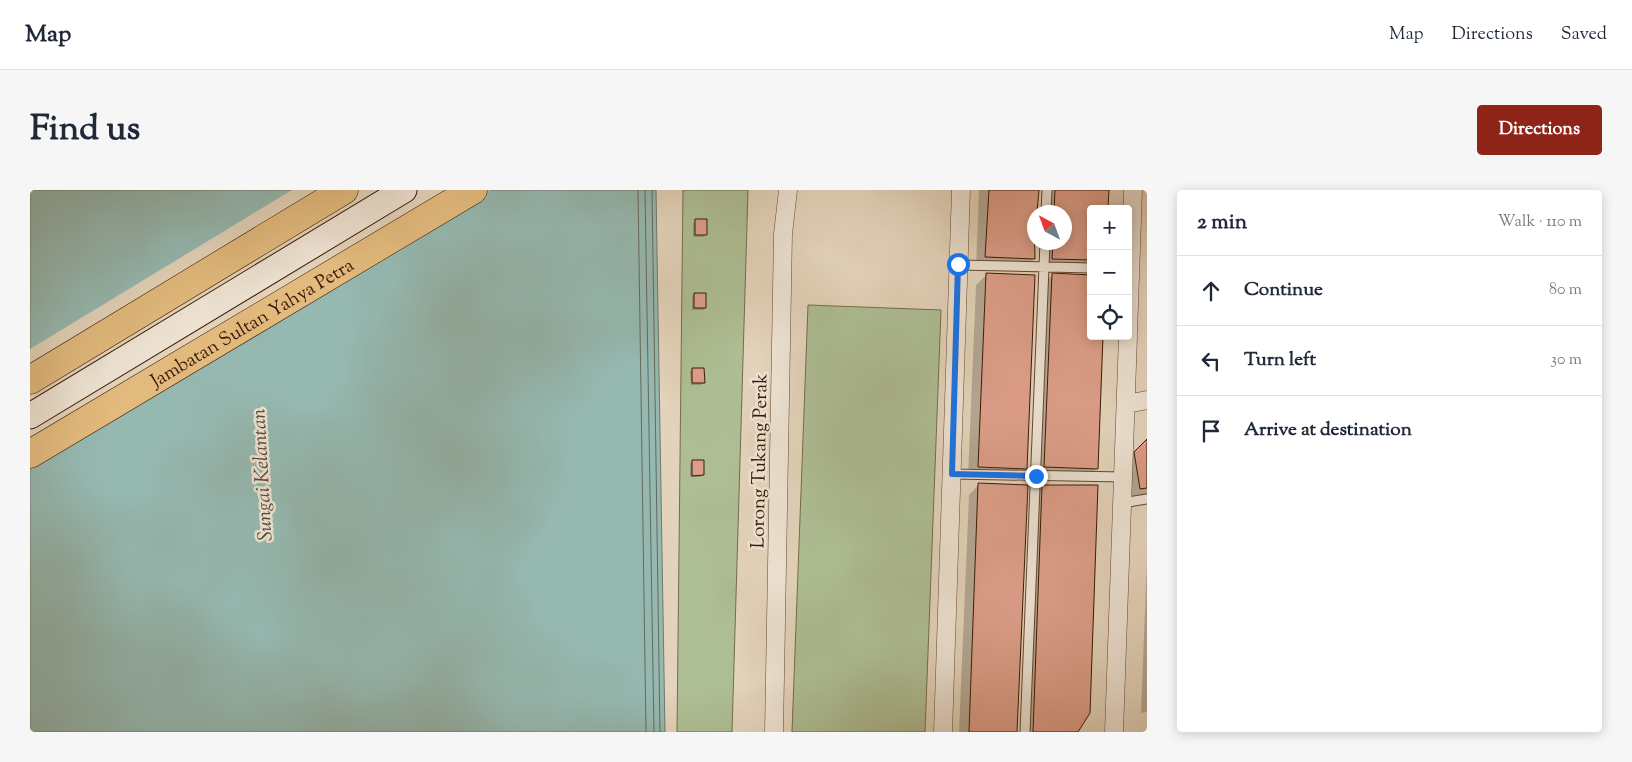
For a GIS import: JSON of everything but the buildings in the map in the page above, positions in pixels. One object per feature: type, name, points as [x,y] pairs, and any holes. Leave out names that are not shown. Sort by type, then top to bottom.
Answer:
[{"type":"highway","points":[[30,380],[344,190]]},
{"type":"highway","name":"Jambatan Sultan Yahya Petra","points":[[30,454],[473,190]]},
{"type":"main road","name":"Jambatan Sultan Yahya Petra","points":[[30,416],[404,190]]},
{"type":"street","name":"Lorong Tukang Perak","points":[[774,732],[783,234],[788,190]]},
{"type":"street","points":[[943,732],[961,190]]},
{"type":"street","points":[[1130,250],[1133,190]]},
{"type":"street","points":[[1114,732],[1128,340]]},
{"type":"street","points":[[1126,404],[1147,400]]},
{"type":"lane","points":[[1046,205],[1047,190]]},
{"type":"lane","points":[[1025,732],[1045,250]]},
{"type":"lane","points":[[958,264],[1087,268]]},
{"type":"lane","points":[[952,474],[1123,477]]},
{"type":"lane","points":[[1122,503],[1147,499]]},
{"type":"green space","points":[[683,190],[748,190],[732,732],[677,732]]},
{"type":"green space","points":[[808,305],[941,310],[925,732],[792,732]]},
{"type":"water","name":"Sungai Kelantan","points":[[30,190],[656,190],[665,732],[30,732]]},
{"type":"pier","points":[[292,190],[490,190],[30,462],[30,349]]},
{"type":"route","points":[[958,264],[952,474],[1036,476]]}]
